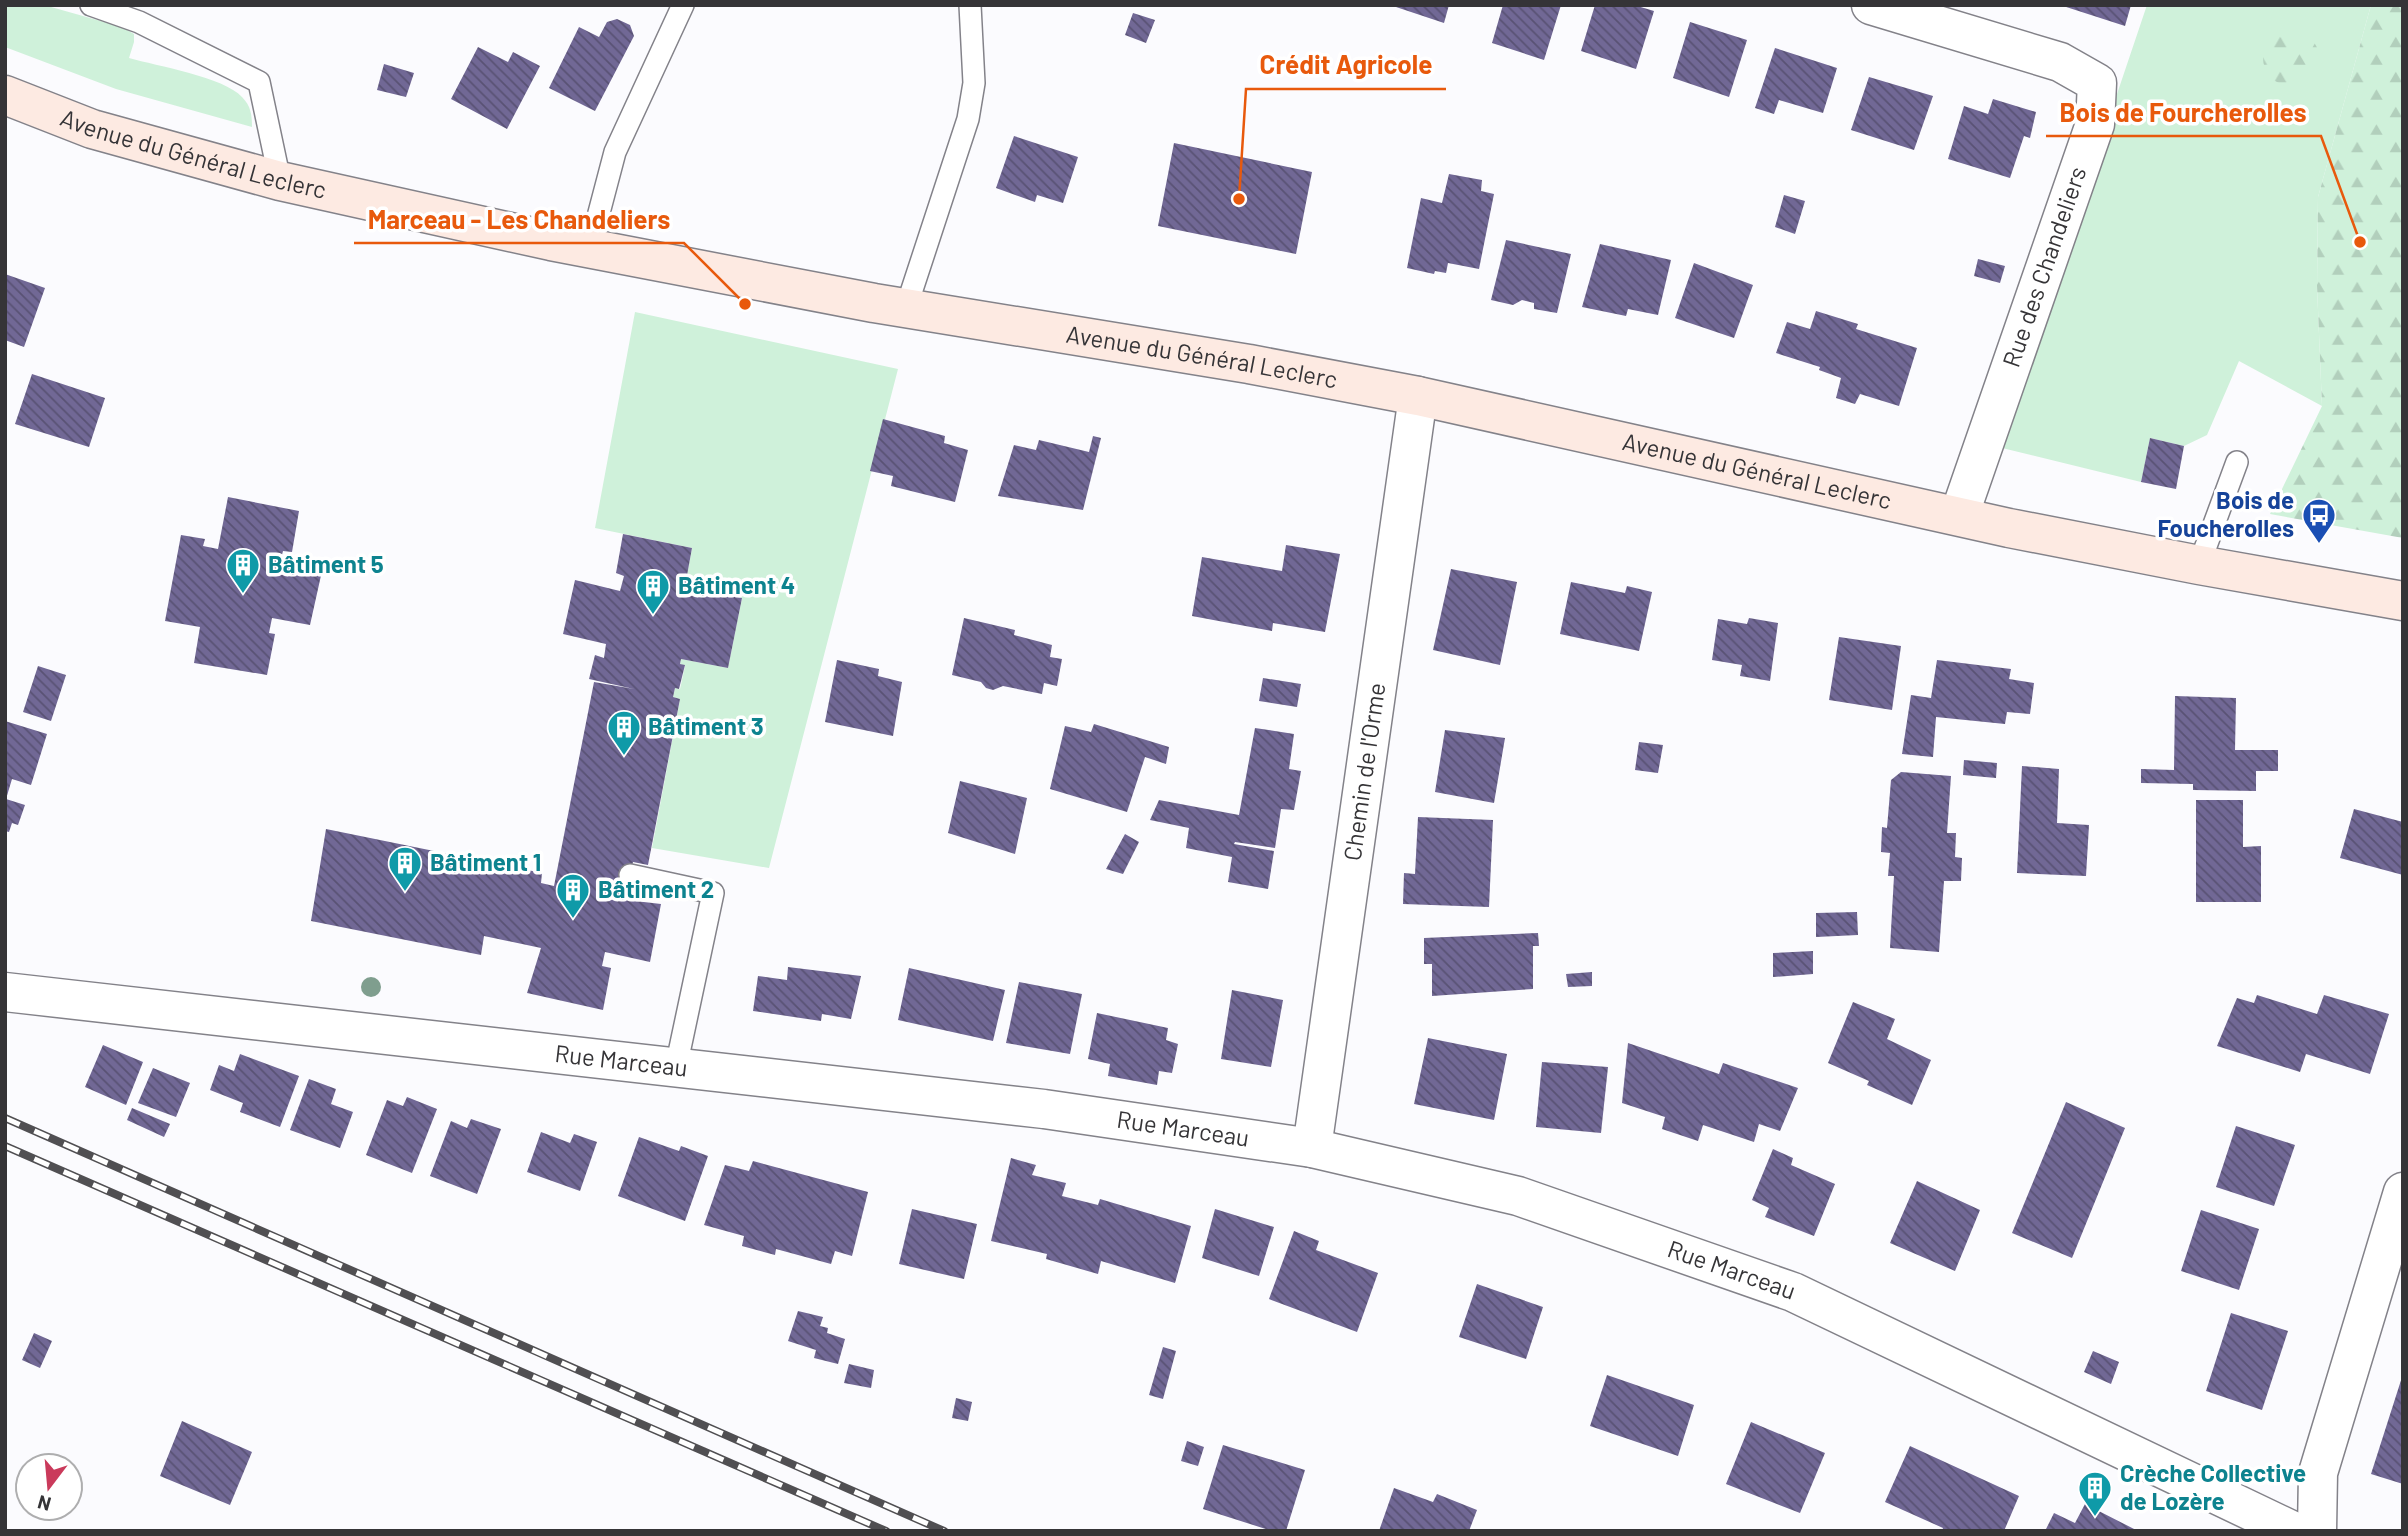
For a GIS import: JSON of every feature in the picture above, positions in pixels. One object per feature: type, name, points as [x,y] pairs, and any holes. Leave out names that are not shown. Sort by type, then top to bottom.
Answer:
[{"type":"main road","name":"Avenue du Général Leclerc","points":[[5,95],[92,129],[280,181],[500,230],[906,308],[1187,354],[1418,396],[1959,516],[2199,565],[2403,601]]},
{"type":"street","name":"Rue des Chandeliers","points":[[1871,5],[2060,62],[2097,83],[2095,124],[1959,516]]},
{"type":"street","name":"Chemin de l'Orme","points":[[1312,1148],[1418,396]]},
{"type":"street","name":"Rue Marceau","points":[[5,992],[1045,1110],[1312,1148],[1518,1196],[1793,1292],[2293,1531]]},
{"type":"street","points":[[2317,1531],[2318,1473],[2403,1192]]},
{"type":"lane","points":[[91,5],[125,9],[259,82],[280,181]]},
{"type":"lane","points":[[590,247],[615,152],[683,5]]},
{"type":"lane","points":[[906,308],[968,120],[974,83],[970,5]]},
{"type":"lane","points":[[2199,565],[2237,462]]},
{"type":"lane","points":[[630,875],[713,893],[676,1067]]},
{"type":"green space","points":[[5,5],[44,5],[122,27],[134,34],[129,58],[206,78],[233,90],[247,104],[252,127],[116,89],[5,47]]},
{"type":"green space","points":[[2147,5],[2371,5],[2318,197],[2317,286],[2322,406],[2239,361],[2207,435],[2184,446],[2150,438],[2141,482],[1998,447]]},
{"type":"green space","points":[[2371,5],[2403,5],[2403,538],[2270,514],[2322,406],[2317,286],[2318,197]]},
{"type":"green space","points":[[2291,30],[2302,32],[2311,38],[2317,47],[2317,69],[2311,78],[2302,84],[2291,86],[2280,84],[2271,78],[2265,69],[2263,58],[2265,47],[2271,38],[2280,32]]},
{"type":"green space","points":[[635,312],[898,369],[769,868],[652,848],[680,699],[673,697],[675,688],[680,689],[685,666],[680,664],[681,659],[728,668],[742,598],[701,589],[699,595],[684,592],[692,548],[595,528]]},
{"type":"building","points":[[1396,5],[1449,5],[1444,23]]},
{"type":"building","points":[[1503,5],[1561,5],[1544,60],[1492,43]]},
{"type":"building","points":[[1595,5],[1634,5],[1654,11],[1636,69],[1581,51]]},
{"type":"building","points":[[2060,5],[2131,5],[2125,26]]},
{"type":"building","points":[[1133,13],[1155,20],[1146,43],[1125,35]]},
{"type":"building","points":[[617,19],[630,25],[634,36],[595,111],[549,88],[579,27],[599,37],[607,22]]},
{"type":"building","points":[[1690,22],[1747,40],[1729,97],[1673,78]]},
{"type":"building","points":[[478,47],[508,62],[513,52],[540,66],[507,129],[451,99]]},
{"type":"building","points":[[1775,48],[1837,68],[1823,113],[1779,100],[1774,114],[1755,108]]},
{"type":"building","points":[[384,64],[414,73],[406,97],[377,90]]},
{"type":"building","points":[[1869,77],[1933,96],[1914,150],[1851,130]]},
{"type":"building","points":[[1993,99],[2036,112],[2030,138],[2024,136],[2010,178],[1948,159],[1964,106],[1988,114]]},
{"type":"building","points":[[1014,136],[1078,157],[1063,203],[1037,195],[1035,202],[996,188]]},
{"type":"building","points":[[1174,143],[1312,172],[1296,254],[1158,226]]},
{"type":"building","points":[[1449,174],[1482,180],[1481,191],[1494,194],[1479,269],[1448,263],[1446,273],[1435,271],[1434,274],[1407,268],[1421,198],[1442,203]]},
{"type":"building","points":[[1784,195],[1805,201],[1795,234],[1775,227]]},
{"type":"building","points":[[1506,240],[1571,254],[1557,313],[1534,309],[1534,303],[1522,300],[1513,305],[1491,300]]},
{"type":"building","points":[[1600,244],[1671,260],[1658,315],[1628,309],[1626,316],[1582,307]]},
{"type":"building","points":[[1978,259],[2005,266],[2000,283],[1974,276]]},
{"type":"building","points":[[1694,263],[1753,285],[1734,338],[1675,318]]},
{"type":"building","points":[[5,274],[45,288],[24,347],[5,340]]},
{"type":"building","points":[[1816,311],[1858,324],[1856,329],[1917,348],[1899,406],[1860,394],[1855,404],[1836,398],[1841,378],[1819,370],[1820,367],[1776,353],[1787,322],[1810,329]]},
{"type":"building","points":[[32,374],[105,398],[89,447],[15,424]]},
{"type":"building","points":[[883,419],[945,436],[944,443],[968,450],[955,502],[891,486],[893,476],[870,471]]},
{"type":"building","points":[[1093,436],[1101,438],[1083,510],[998,496],[1014,445],[1036,450],[1039,440],[1089,452]]},
{"type":"building","points":[[2150,438],[2184,446],[2176,489],[2141,482]]},
{"type":"building","name":"Bâtiment 5","points":[[228,497],[299,511],[292,552],[283,551],[280,563],[322,571],[310,625],[272,618],[269,633],[275,634],[267,675],[194,663],[200,627],[165,621],[181,535],[205,539],[203,546],[218,549]]},
{"type":"building","points":[[623,534],[692,548],[684,592],[699,595],[700,589],[742,598],[728,668],[681,659],[680,664],[685,665],[679,689],[675,688],[673,697],[680,699],[648,865],[633,862],[627,886],[621,885],[618,899],[661,904],[650,962],[605,952],[602,966],[611,968],[603,1010],[527,993],[541,948],[484,936],[481,955],[311,921],[326,829],[542,873],[541,883],[554,886],[594,682],[634,689],[589,679],[595,655],[604,658],[606,644],[563,634],[575,580],[620,591],[624,576],[616,573]]},
{"type":"building","points":[[1286,545],[1340,554],[1325,632],[1273,623],[1272,631],[1192,616],[1202,557],[1282,571]]},
{"type":"building","points":[[1451,569],[1517,582],[1500,665],[1433,650]]},
{"type":"building","points":[[1571,582],[1625,593],[1627,586],[1652,592],[1639,651],[1560,634]]},
{"type":"building","points":[[964,618],[1015,630],[1014,635],[1052,645],[1050,657],[1062,659],[1057,686],[1044,683],[1042,694],[1003,686],[993,690],[986,688],[981,682],[952,675]]},
{"type":"building","points":[[1749,618],[1778,623],[1770,681],[1740,676],[1742,665],[1712,660],[1718,619],[1747,624]]},
{"type":"building","points":[[1839,637],[1901,646],[1892,710],[1829,700]]},
{"type":"building","points":[[837,660],[879,669],[878,676],[902,682],[893,736],[825,722]]},
{"type":"building","points":[[1937,660],[2011,669],[2009,679],[2034,683],[2030,714],[2007,712],[2005,724],[1936,717],[1933,757],[1902,754],[1911,695],[1931,698]]},
{"type":"building","points":[[38,666],[66,675],[51,721],[23,712]]},
{"type":"building","points":[[1263,678],[1301,684],[1297,707],[1259,701]]},
{"type":"building","points":[[2175,696],[2236,698],[2235,750],[2278,750],[2278,771],[2256,771],[2256,791],[2193,790],[2193,784],[2141,783],[2141,769],[2174,770]]},
{"type":"building","points":[[5,721],[47,734],[31,785],[12,779],[6,799],[25,805],[18,825],[12,823],[9,832],[5,831]]},
{"type":"building","points":[[1094,724],[1169,747],[1166,764],[1145,757],[1127,812],[1050,789],[1065,726],[1091,732]]},
{"type":"building","points":[[1255,728],[1294,734],[1289,769],[1301,771],[1294,810],[1281,809],[1275,848],[1234,844],[1274,851],[1268,889],[1228,882],[1232,857],[1186,848],[1189,828],[1150,820],[1159,800],[1239,815]]},
{"type":"building","points":[[1445,730],[1505,738],[1494,803],[1435,792]]},
{"type":"building","points":[[1639,742],[1663,745],[1658,773],[1635,770]]},
{"type":"building","points":[[1964,760],[1997,763],[1996,778],[1963,775]]},
{"type":"building","points":[[2022,766],[2059,769],[2057,823],[2089,825],[2086,876],[2017,873]]},
{"type":"building","points":[[1901,772],[1951,776],[1947,833],[1956,833],[1955,857],[1962,858],[1961,881],[1944,881],[1939,952],[1890,948],[1894,876],[1888,876],[1890,853],[1881,852],[1882,827],[1887,828],[1891,780]]},
{"type":"building","points":[[960,781],[1027,798],[1015,854],[948,833]]},
{"type":"building","points":[[2196,800],[2243,800],[2243,847],[2261,846],[2261,902],[2196,902]]},
{"type":"building","points":[[2354,809],[2403,822],[2403,875],[2340,858]]},
{"type":"building","points":[[1418,817],[1493,820],[1489,907],[1403,904],[1404,873],[1415,874]]},
{"type":"building","points":[[1125,834],[1139,842],[1123,874],[1106,869]]},
{"type":"building","points":[[1857,912],[1858,935],[1816,937],[1816,913]]},
{"type":"building","points":[[1538,933],[1539,946],[1533,946],[1533,989],[1432,996],[1432,964],[1424,964],[1424,938]]},
{"type":"building","points":[[1813,951],[1813,974],[1773,977],[1773,953]]},
{"type":"building","points":[[788,967],[861,976],[851,1019],[822,1014],[821,1021],[753,1011],[758,976],[787,980]]},
{"type":"building","points":[[909,968],[1005,990],[993,1041],[898,1020]]},
{"type":"building","points":[[1592,972],[1592,986],[1568,987],[1566,974]]},
{"type":"building","points":[[1019,982],[1082,994],[1070,1054],[1006,1043]]},
{"type":"building","points":[[1232,990],[1283,1000],[1271,1067],[1221,1059]]},
{"type":"building","points":[[2257,995],[2317,1014],[2324,995],[2389,1014],[2370,1074],[2306,1054],[2300,1072],[2217,1046],[2237,998],[2254,1003]]},
{"type":"building","points":[[1853,1002],[1895,1019],[1887,1039],[1931,1060],[1912,1105],[1867,1085],[1869,1081],[1828,1063]]},
{"type":"building","points":[[1097,1013],[1168,1028],[1166,1040],[1178,1044],[1172,1073],[1159,1071],[1157,1085],[1108,1076],[1110,1064],[1088,1059]]},
{"type":"building","points":[[1428,1038],[1507,1054],[1494,1120],[1414,1104]]},
{"type":"building","points":[[1628,1043],[1719,1074],[1723,1063],[1798,1088],[1780,1131],[1759,1124],[1754,1142],[1703,1125],[1698,1141],[1662,1129],[1665,1117],[1622,1103]]},
{"type":"building","points":[[103,1045],[143,1062],[126,1105],[85,1087]]},
{"type":"building","points":[[240,1054],[299,1076],[280,1127],[240,1112],[243,1103],[210,1090],[219,1065],[234,1071]]},
{"type":"building","points":[[1542,1062],[1608,1067],[1601,1133],[1536,1127]]},
{"type":"building","points":[[153,1068],[190,1083],[176,1117],[138,1103]]},
{"type":"building","points":[[309,1079],[336,1089],[331,1104],[353,1112],[340,1148],[290,1130]]},
{"type":"building","points":[[407,1097],[437,1109],[412,1173],[366,1155],[387,1100],[403,1106]]},
{"type":"building","points":[[2066,1102],[2125,1128],[2072,1258],[2012,1233]]},
{"type":"building","points":[[132,1108],[170,1124],[164,1137],[127,1120]]},
{"type":"building","points":[[471,1119],[501,1129],[477,1194],[430,1176],[451,1121],[467,1128]]},
{"type":"building","points":[[2236,1126],[2295,1145],[2274,1206],[2216,1187]]},
{"type":"building","points":[[541,1132],[570,1143],[574,1134],[597,1142],[580,1191],[527,1172]]},
{"type":"building","points":[[639,1137],[679,1151],[681,1146],[708,1156],[685,1221],[618,1196]]},
{"type":"building","points":[[1773,1149],[1793,1158],[1791,1165],[1835,1184],[1814,1236],[1765,1217],[1769,1208],[1752,1200]]},
{"type":"building","points":[[1011,1158],[1036,1165],[1032,1175],[1066,1183],[1062,1196],[1098,1205],[1100,1199],[1191,1226],[1175,1283],[1101,1261],[1098,1274],[1046,1259],[1047,1254],[991,1241]]},
{"type":"building","points":[[753,1161],[868,1192],[852,1256],[835,1251],[831,1264],[776,1249],[775,1255],[742,1246],[744,1236],[704,1225],[725,1165],[749,1171]]},
{"type":"building","points":[[1917,1181],[1980,1210],[1955,1271],[1890,1243]]},
{"type":"building","points":[[912,1209],[977,1224],[964,1279],[899,1264]]},
{"type":"building","points":[[1215,1209],[1274,1227],[1259,1276],[1202,1258]]},
{"type":"building","points":[[2201,1210],[2259,1229],[2239,1290],[2181,1271]]},
{"type":"building","points":[[1294,1231],[1319,1241],[1316,1250],[1378,1273],[1357,1332],[1269,1299]]},
{"type":"building","points":[[1477,1284],[1543,1307],[1526,1359],[1459,1337]]},
{"type":"building","points":[[798,1311],[823,1317],[820,1326],[828,1328],[827,1333],[845,1339],[838,1364],[814,1358],[816,1350],[788,1341]]},
{"type":"building","points":[[2231,1313],[2288,1331],[2262,1410],[2206,1391]]},
{"type":"building","points":[[34,1333],[52,1341],[40,1368],[22,1360]]},
{"type":"building","points":[[1163,1347],[1176,1351],[1163,1399],[1149,1395]]},
{"type":"building","points":[[2093,1351],[2119,1362],[2111,1384],[2084,1372]]},
{"type":"building","points":[[849,1364],[874,1370],[871,1388],[844,1383]]},
{"type":"building","points":[[2403,1374],[2403,1484],[2371,1474]]},
{"type":"building","points":[[1607,1375],[1694,1405],[1678,1456],[1590,1426]]},
{"type":"building","points":[[956,1398],[972,1402],[968,1421],[952,1418]]},
{"type":"building","points":[[182,1421],[252,1452],[230,1505],[160,1476]]},
{"type":"building","points":[[1751,1422],[1825,1453],[1800,1513],[1726,1484]]},
{"type":"building","points":[[1187,1441],[1204,1447],[1198,1466],[1181,1461]]},
{"type":"building","points":[[1223,1445],[1305,1470],[1286,1531],[1272,1531],[1203,1509]]},
{"type":"building","points":[[1910,1446],[2019,1496],[2004,1531],[1942,1531],[1943,1528],[1885,1502]]},
{"type":"building","points":[[1394,1488],[1433,1502],[1437,1494],[1477,1510],[1469,1531],[1379,1531]]},
{"type":"building","name":"Crèche Collective de Lozère","points":[[2085,1504],[2138,1531],[2045,1531],[2054,1513],[2075,1523]]},
{"type":"railway","points":[[5,1118],[944,1531]]},
{"type":"railway","points":[[5,1146],[886,1531]]},
{"type":"place","name":"Crédit Agricole","points":[[1239,199]]},
{"type":"place","name":"Bois de Fourcherolles","points":[[2360,242]]},
{"type":"place","name":"Marceau - Les Chandeliers","points":[[745,304]]},
{"type":"place","name":"Bois de Foucherolles","points":[[2319,545]]},
{"type":"place","name":"Bâtiment 5","points":[[243,595]]},
{"type":"place","name":"Bâtiment 4","points":[[653,616]]},
{"type":"place","name":"Bâtiment 3","points":[[624,757]]},
{"type":"place","name":"Bâtiment 1","points":[[405,893]]},
{"type":"place","name":"Bâtiment 2","points":[[573,920]]},
{"type":"place","name":"Crèche Collective de Lozère","points":[[2095,1518]]}]
